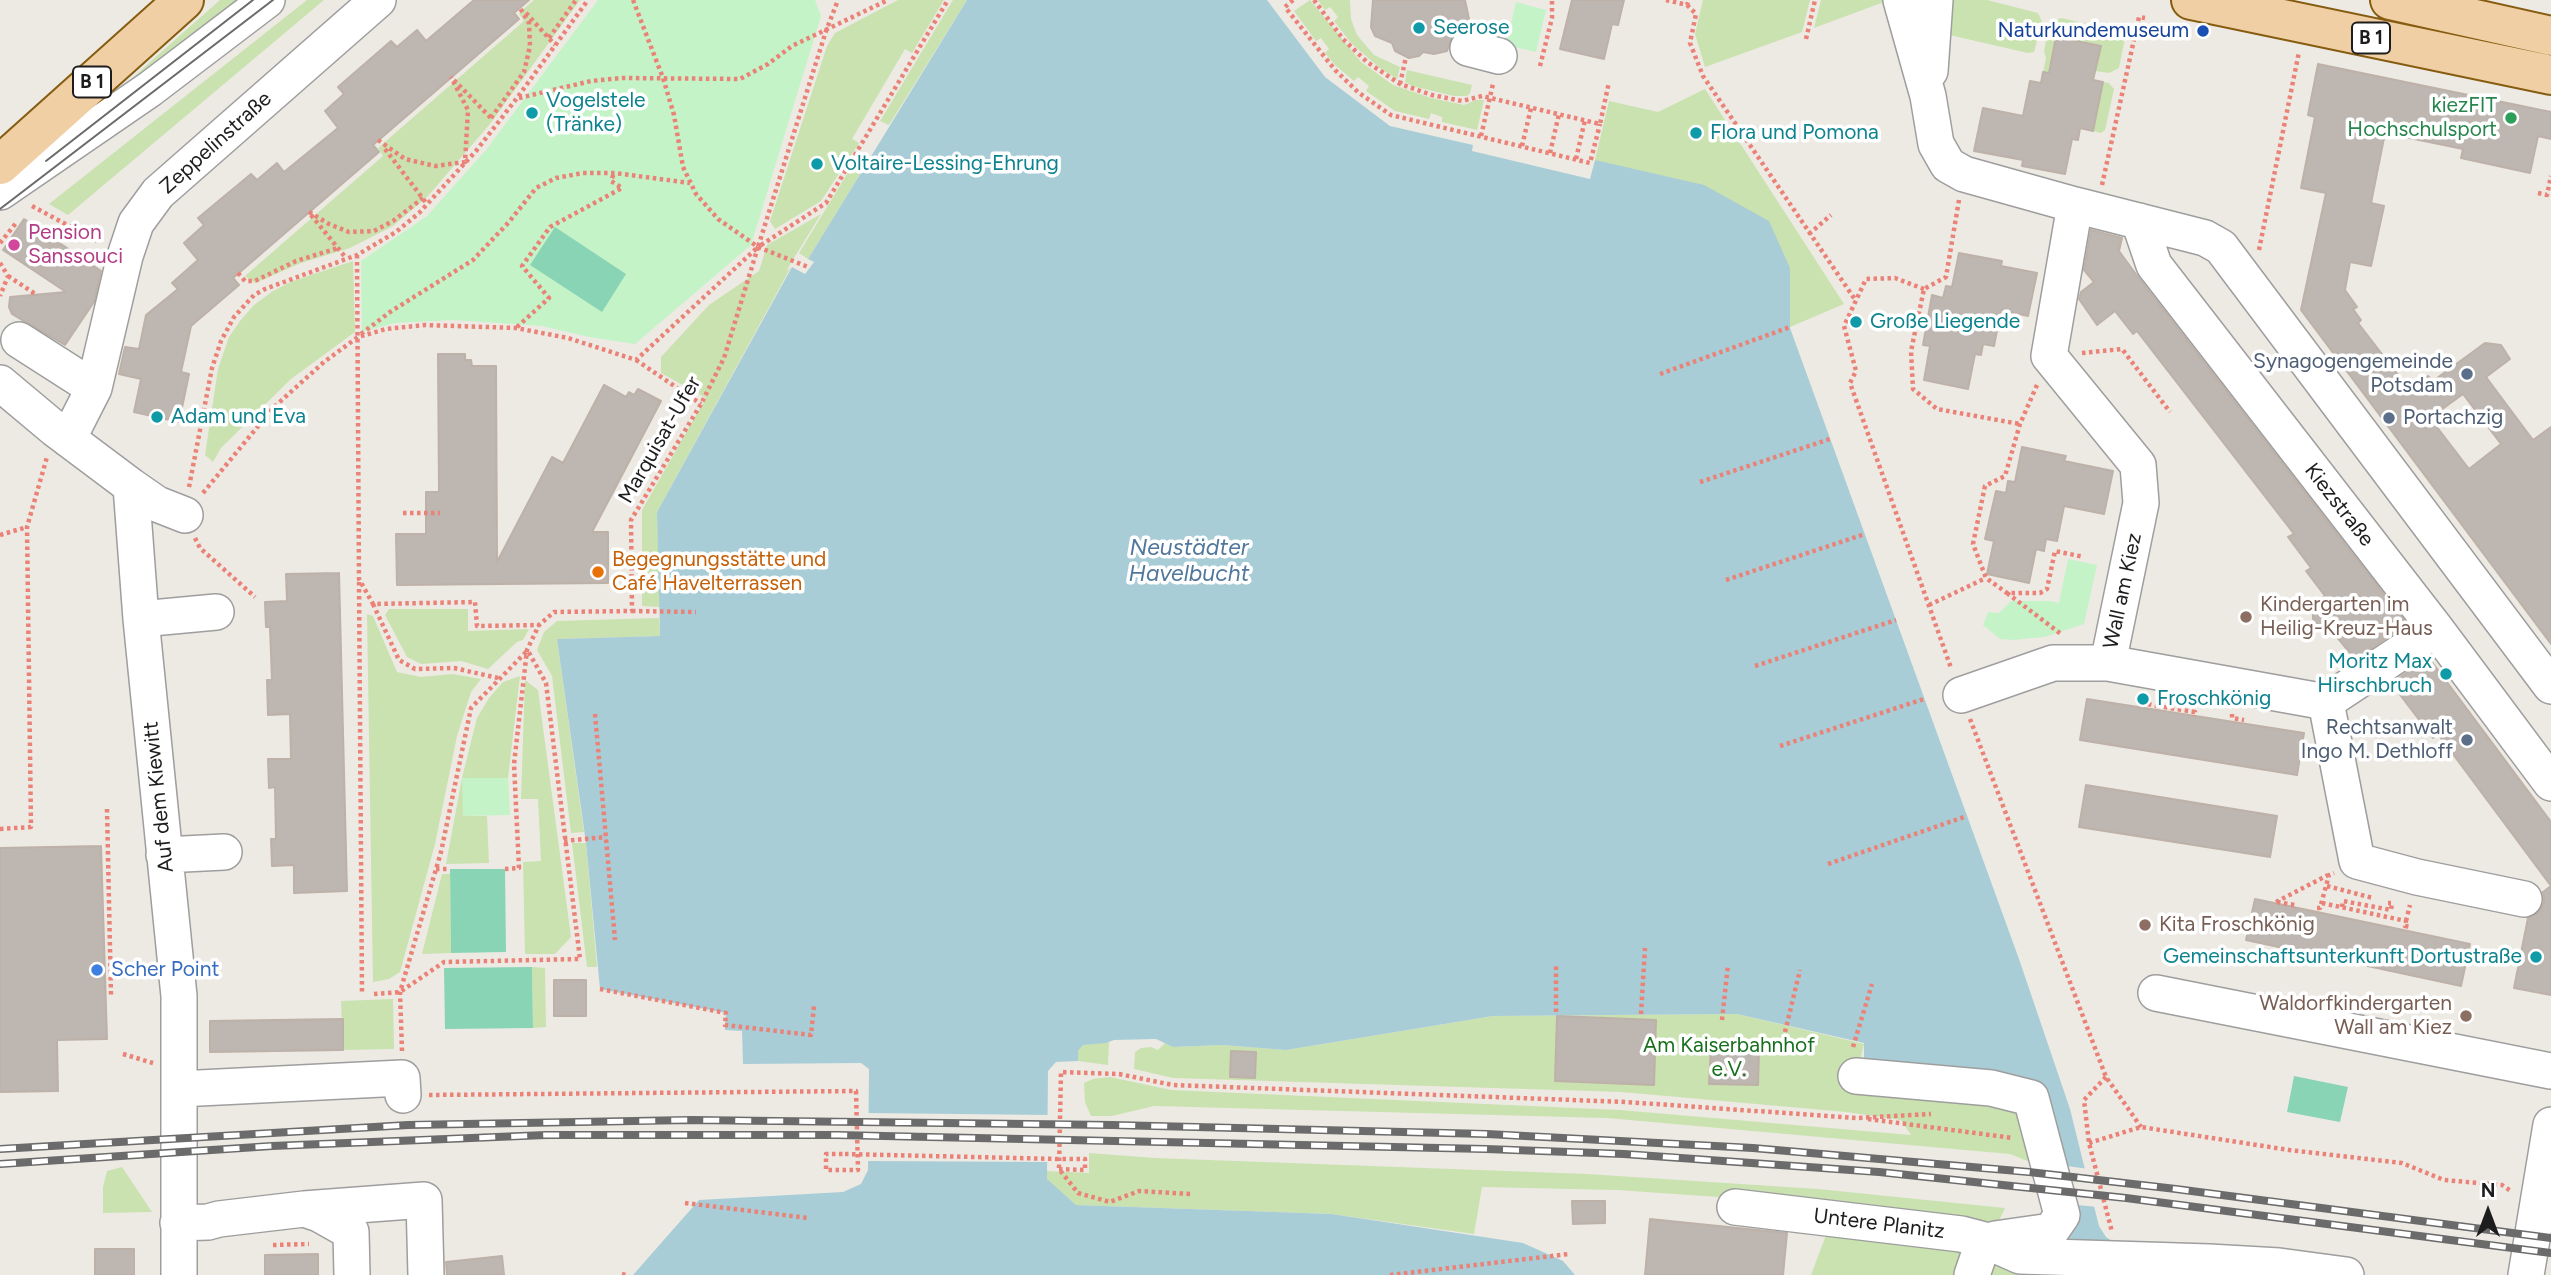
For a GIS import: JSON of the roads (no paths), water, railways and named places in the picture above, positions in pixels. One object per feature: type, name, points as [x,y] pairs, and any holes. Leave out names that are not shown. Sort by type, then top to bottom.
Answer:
[{"type":"main road","name":"B 1","points":[[0,165],[184,0]]},
{"type":"main road","name":"B 1","points":[[2191,0],[2551,75]]},
{"type":"main road","name":"B 1","points":[[2390,0],[2551,36]]},
{"type":"street","points":[[12,215],[150,89],[267,0]]},
{"type":"street","name":"Zeppelinstraße","points":[[58,446],[94,388],[135,223],[158,193],[377,0]]},
{"type":"street","points":[[1901,0],[1928,96],[1936,144],[1948,165],[1964,174],[2205,238],[2221,247],[2551,686]]},
{"type":"street","points":[[1928,96],[1935,0]]},
{"type":"street","name":"Wall am Kiez","points":[[2086,207],[2049,356],[2138,465],[2141,503],[2108,663],[2326,702]]},
{"type":"street","name":"Kiezstraße","points":[[2139,221],[2154,265],[2436,629],[2551,783]]},
{"type":"street","points":[[19,340],[94,388]]},
{"type":"street","points":[[0,383],[58,446],[157,503],[185,515]]},
{"type":"street","name":"Auf dem Kiewitt","points":[[131,486],[141,619],[179,996],[168,1077],[179,1275]]},
{"type":"street","points":[[141,619],[216,612]]},
{"type":"street","points":[[2436,629],[2326,702],[2357,861],[2525,900]]},
{"type":"street","points":[[1961,695],[2053,663],[2108,663]]},
{"type":"street","points":[[164,855],[224,852]]},
{"type":"street","points":[[2156,993],[2551,1071]]},
{"type":"street","points":[[1854,1062],[2031,1098],[2045,1142],[2062,1215],[2051,1231],[1984,1240],[1972,1275]]},
{"type":"street","points":[[168,1077],[402,1078],[403,1095]]},
{"type":"street","points":[[2526,1275],[2551,1125]]},
{"type":"street","points":[[178,1223],[208,1223],[219,1219],[304,1209],[424,1200],[426,1275]]},
{"type":"street","name":"Untere Planitz","points":[[1735,1207],[1961,1234],[1984,1240],[2020,1256],[2279,1266],[2346,1275]]},
{"type":"street","points":[[304,1209],[319,1214],[351,1232],[352,1275]]},
{"type":"water","name":"Neustädter Havelbucht","points":[[967,0],[1267,0],[1325,77],[1390,126],[1473,145],[1472,151],[1590,179],[1595,160],[1704,185],[1769,221],[1790,268],[1790,328],[2019,959],[2070,1109],[2099,1226],[2106,1237],[2119,1246],[2258,1275],[2057,1275],[2052,1265],[2049,1106],[1864,1067],[1864,1043],[1737,1014],[1493,1016],[1286,1050],[1222,1045],[1173,1047],[1156,1039],[1114,1040],[1083,1045],[1078,1051],[1078,1061],[1056,1062],[1048,1071],[1047,1179],[1076,1205],[1332,1214],[1523,1243],[1563,1261],[1575,1275],[633,1275],[699,1200],[843,1192],[861,1184],[868,1170],[869,1069],[861,1063],[743,1064],[742,1031],[725,1030],[726,1013],[600,989],[586,843],[557,639],[660,636],[657,512],[792,267],[805,274],[814,262],[808,259]]},
{"type":"tram line","points":[[46,161],[253,0]]},
{"type":"tram line","points":[[0,209],[273,0]]},
{"type":"railway","points":[[0,1149],[408,1125],[691,1120],[1112,1125],[1487,1134],[1753,1148],[2029,1172],[2551,1238]]},
{"type":"railway","points":[[0,1164],[272,1146],[546,1135],[837,1135],[1486,1149],[1624,1154],[1879,1172],[2126,1198],[2551,1253]]},
{"type":"place","name":"Seerose","points":[[1419,28]]},
{"type":"place","name":"Naturkundemuseum","points":[[2203,31]]},
{"type":"place","name":"Vogelstele (Tränke)","points":[[532,113]]},
{"type":"place","name":"kiezFIT Hochschulsport","points":[[2511,118]]},
{"type":"place","name":"Flora und Pomona","points":[[1696,133]]},
{"type":"place","name":"Voltaire-Lessing-Ehrung","points":[[817,164]]},
{"type":"place","name":"Pension Sanssouci","points":[[14,245]]},
{"type":"place","name":"Große Liegende","points":[[1856,322]]},
{"type":"place","name":"Synagogengemeinde Potsdam","points":[[2467,374]]},
{"type":"place","name":"Adam und Eva","points":[[157,417]]},
{"type":"place","name":"Portachzig","points":[[2389,418]]},
{"type":"place","name":"Begegnungsstätte und Café Havelterrassen","points":[[598,572]]},
{"type":"place","name":"Kindergarten im Heilig-Kreuz-Haus","points":[[2246,617]]},
{"type":"place","name":"Moritz Max Hirschbruch","points":[[2446,674]]},
{"type":"place","name":"Froschkönig","points":[[2143,699]]},
{"type":"place","name":"Rechtsanwalt Ingo M. Dethloff","points":[[2467,740]]},
{"type":"place","name":"Kita Froschkönig","points":[[2145,925]]},
{"type":"place","name":"Gemeinschaftsunterkunft Dortustraße","points":[[2536,957]]},
{"type":"place","name":"Scher Point","points":[[97,970]]},
{"type":"place","name":"Waldorfkindergarten Wall am Kiez","points":[[2466,1016]]},
{"type":"park label","name":"Am Kaiserbahnhof e.V.","points":[[1729,1058]]}]
